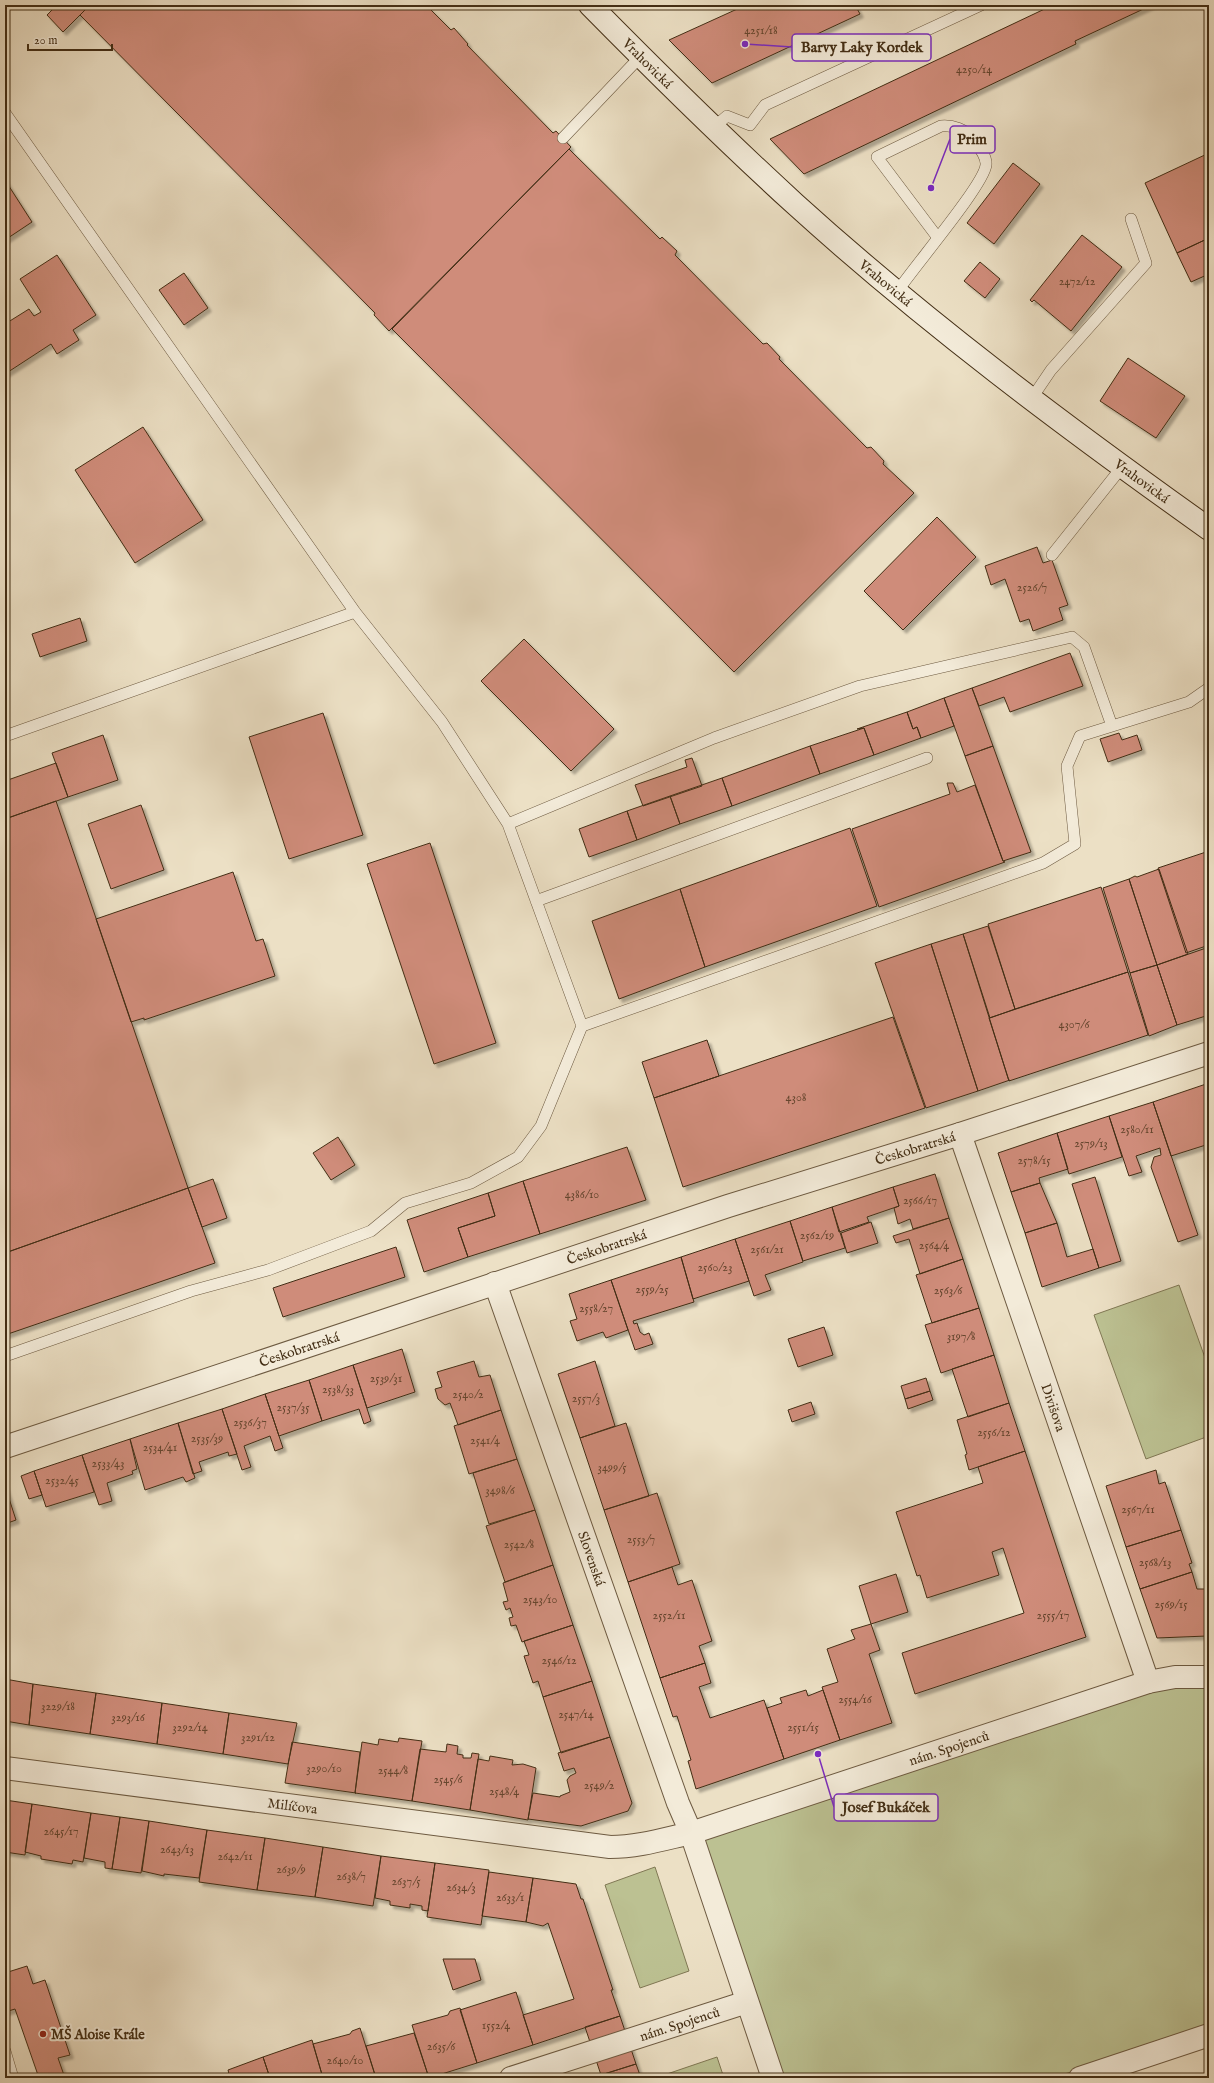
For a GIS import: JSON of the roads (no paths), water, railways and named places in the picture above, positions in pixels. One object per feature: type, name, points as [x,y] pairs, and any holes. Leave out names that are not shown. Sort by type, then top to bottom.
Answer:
[{"type":"street","name":"Vrahovická","points":[[590,5],[640,57],[796,205],[897,292],[1122,467],[1209,529]]},
{"type":"street","name":"Českobratrská","points":[[5,1447],[720,1208],[960,1134],[1209,1053]]},
{"type":"street","name":"Divišova","points":[[960,1134],[1148,1682]]},
{"type":"street","name":"Slovenská","points":[[495,1283],[678,1803],[691,1833]]},
{"type":"street","name":"nám. Spojenců","points":[[580,1843],[610,1847],[638,1846],[691,1833],[1148,1682],[1175,1677],[1209,1677]]},
{"type":"street","name":"Milíčova","points":[[5,1768],[580,1843]]},
{"type":"street","points":[[691,1833],[773,2078]]},
{"type":"street","name":"nám. Spojenců","points":[[511,2078],[747,2002]]},
{"type":"street","points":[[1080,2078],[1209,2035]]},
{"type":"lane","points":[[714,128],[727,116],[750,125],[765,106],[981,5]]},
{"type":"lane","points":[[563,138],[640,57]]},
{"type":"lane","points":[[5,113],[355,612],[442,722],[508,824],[582,1026],[541,1126],[518,1157],[471,1183],[405,1203],[371,1231],[268,1270],[192,1292],[5,1356]]},
{"type":"lane","points":[[897,292],[938,238],[970,195],[987,165],[984,155],[970,135],[957,127],[948,125],[941,126],[877,157],[938,238]]},
{"type":"lane","points":[[1032,398],[1051,370],[1146,263],[1131,219]]},
{"type":"lane","points":[[1052,555],[1122,467]]},
{"type":"lane","points":[[5,736],[355,612]]},
{"type":"lane","points":[[508,824],[714,738],[860,686],[1072,637],[1084,647],[1112,726]]},
{"type":"lane","points":[[582,1026],[1043,863],[1075,844],[1067,766],[1080,736],[1189,702],[1209,688]]},
{"type":"lane","points":[[536,901],[926,758]]},
{"type":"lane","points":[[5,2051],[13,2078]]},
{"type":"place","name":"Barvy Laky Kordek","points":[[745,44]]},
{"type":"place","name":"Prim","points":[[931,188]]},
{"type":"place","name":"Josef Bukáček","points":[[818,1754]]},
{"type":"place","name":"MŠ Aloise Krále","points":[[43,2034]]}]
